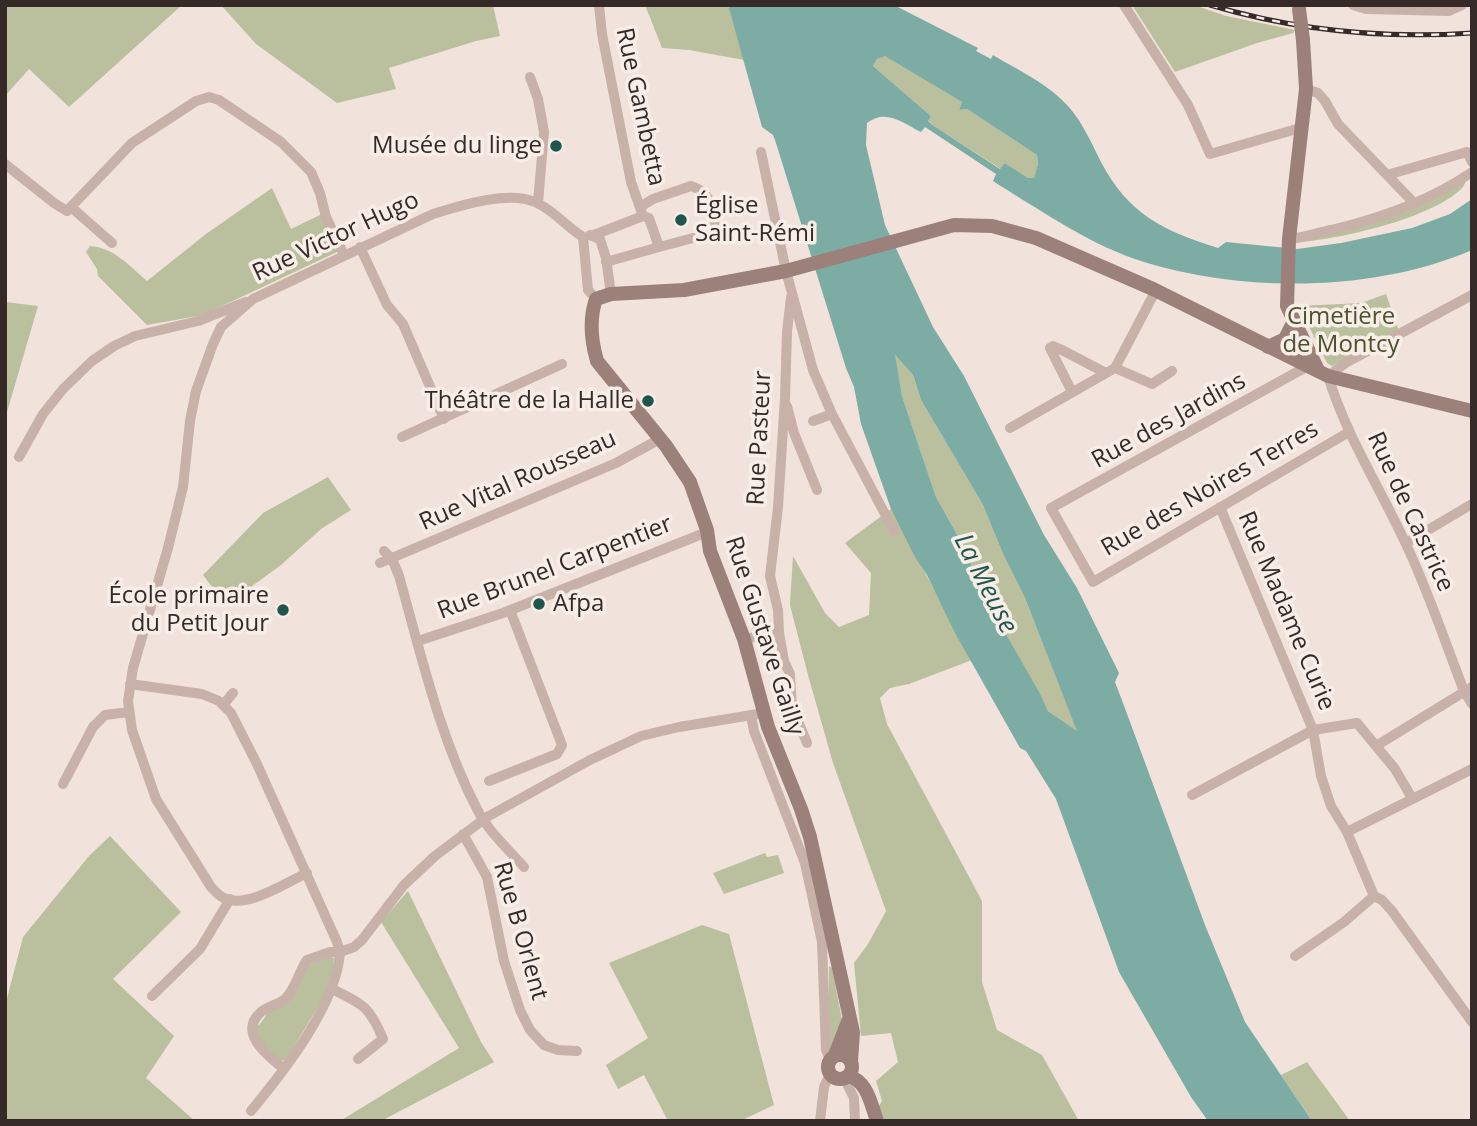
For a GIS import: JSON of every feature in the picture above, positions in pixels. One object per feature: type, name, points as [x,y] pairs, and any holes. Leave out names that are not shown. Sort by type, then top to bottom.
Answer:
[{"type":"street","name":"Rue Gambetta","points":[[599,5],[602,34],[631,182],[641,212],[649,218],[659,247]]},
{"type":"street","points":[[1124,5],[1188,105],[1210,154],[1300,128]]},
{"type":"street","points":[[1356,6],[1366,9],[1449,11],[1462,5]]},
{"type":"street","points":[[1299,7],[1306,89],[1289,241],[1287,306],[1317,371]]},
{"type":"street","points":[[530,77],[544,132],[538,203],[588,236],[600,239],[607,262],[603,296]]},
{"type":"street","points":[[1306,89],[1318,93],[1338,124],[1414,203]]},
{"type":"street","points":[[5,164],[67,211],[132,143],[182,108],[209,97],[219,100],[281,142],[311,172],[326,217],[344,255]]},
{"type":"street","points":[[761,152],[791,270],[792,293],[813,370],[832,414],[894,531]]},
{"type":"street","points":[[1387,175],[1467,152],[1472,162]]},
{"type":"street","points":[[1289,241],[1353,225],[1414,203],[1472,172]]},
{"type":"street","points":[[588,236],[641,212],[653,199],[691,186],[697,188],[715,209],[712,233],[607,262]]},
{"type":"street","name":"Rue Victor Hugo","points":[[230,899],[223,898],[211,887],[156,799],[132,730],[129,712],[130,684],[183,487],[196,391],[213,344],[221,327],[253,299],[433,215],[460,206],[514,198],[538,203]]},
{"type":"street","points":[[71,207],[112,243]]},
{"type":"street","points":[[588,236],[588,290],[603,296],[684,290],[791,270],[954,225],[974,224],[1013,230],[1156,290],[1317,371],[1472,411]]},
{"type":"street","points":[[360,247],[387,305],[403,324],[444,419]]},
{"type":"street","points":[[1010,428],[1111,371],[1156,290]]},
{"type":"street","name":"Rue Pasteur","points":[[792,293],[787,332],[778,507],[770,576],[778,610],[784,661],[790,674],[792,707],[807,743]]},
{"type":"street","name":"Rue des Jardins","points":[[1093,582],[1051,508],[1317,371],[1347,362],[1472,295]]},
{"type":"street","name":"Rue Gustave Gailly","points":[[603,296],[592,323],[597,361],[660,439],[690,482],[707,532],[709,551],[744,639],[757,714],[757,738],[805,863],[822,942],[825,1042],[833,1057]]},
{"type":"street","points":[[19,457],[43,414],[63,389],[92,361],[114,346],[135,335],[198,321],[253,299]]},
{"type":"street","points":[[1268,347],[1284,339],[1294,321]]},
{"type":"street","points":[[1072,392],[1050,348],[1053,346],[1111,371],[1152,384],[1172,371]]},
{"type":"street","points":[[402,437],[562,364]]},
{"type":"street","name":"Rue de Castrice","points":[[1317,371],[1335,401],[1406,543],[1472,704]]},
{"type":"street","points":[[785,398],[794,433],[817,490]]},
{"type":"street","points":[[813,421],[832,414]]},
{"type":"street","name":"Rue des Noires Terres","points":[[1093,582],[1349,432]]},
{"type":"street","name":"Rue Vital Rousseau","points":[[380,563],[388,555],[616,463],[660,439]]},
{"type":"street","points":[[1406,543],[1472,503]]},
{"type":"street","name":"Rue Madame Curie","points":[[1220,507],[1313,730],[1321,776],[1331,806],[1347,832],[1374,896]]},
{"type":"street","name":"Rue Brunel Carpentier","points":[[418,641],[510,610],[707,532]]},
{"type":"street","points":[[388,555],[418,641],[443,730],[477,810],[524,867]]},
{"type":"street","points":[[489,781],[557,754],[562,746],[510,610]]},
{"type":"street","points":[[744,639],[779,633]]},
{"type":"street","points":[[130,684],[202,694],[223,705],[231,713],[307,873],[340,952],[339,969],[332,989],[284,1069],[251,1111]]},
{"type":"street","points":[[1376,747],[1468,689]]},
{"type":"street","points":[[223,705],[233,693]]},
{"type":"street","points":[[62,783],[93,727],[105,715],[129,712]]},
{"type":"street","points":[[284,1069],[257,1044],[253,1033],[254,1021],[260,1013],[284,999],[307,960],[354,947],[362,940],[404,885],[463,834],[483,819],[590,760],[641,736],[757,714]]},
{"type":"street","name":"Rue Gustave Gailly","points":[[757,714],[810,837],[853,1043],[848,1072]]},
{"type":"street","points":[[1192,795],[1313,730],[1357,723],[1395,769],[1412,798]]},
{"type":"street","points":[[1347,832],[1472,769]]},
{"type":"street","name":"Rue B Orlent","points":[[463,834],[487,877],[504,961],[520,1010],[530,1030],[544,1045],[558,1050],[577,1051]]},
{"type":"street","points":[[152,996],[200,949],[230,899],[250,900],[307,873]]},
{"type":"street","points":[[1295,956],[1344,922],[1374,896],[1392,911],[1472,1022]]},
{"type":"street","points":[[332,989],[358,1003],[373,1015],[383,1039],[358,1059]]},
{"type":"street","points":[[848,1072],[836,1079],[827,1066],[849,1019]]},
{"type":"street","points":[[833,1057],[846,1056],[854,1098],[855,1121]]},
{"type":"street","points":[[848,1072],[862,1083],[877,1121]]},
{"type":"street","points":[[820,1121],[824,1087],[830,1074]]},
{"type":"green space","points":[[5,5],[182,5],[69,107],[29,69],[5,96]]},
{"type":"green space","points":[[221,5],[493,5],[500,36],[389,68],[396,89],[337,103],[256,44]]},
{"type":"green space","points":[[645,5],[728,5],[744,60],[662,48]]},
{"type":"green space","points":[[1132,5],[1194,5],[1226,16],[1295,30],[1293,33],[1175,72]]},
{"type":"green space","points":[[885,55],[962,102],[959,110],[967,109],[1037,155],[1038,164],[1034,179],[1005,163],[1001,169],[934,126],[928,120],[931,116],[873,66],[877,59]]},
{"type":"green space","points":[[1468,174],[1462,187],[1447,199],[1408,218],[1361,232],[1300,242],[1388,214]]},
{"type":"green space","points":[[272,188],[291,229],[322,214],[339,251],[203,315],[147,325],[98,276],[97,269],[86,252],[90,246],[106,250],[147,281],[206,234]]},
{"type":"green space","name":"Cimetière de Montcy","points":[[1386,294],[1399,331],[1332,366],[1327,363],[1299,306],[1361,303]]},
{"type":"green space","points":[[5,302],[38,306],[5,419]]},
{"type":"green space","points":[[894,354],[913,375],[921,400],[983,505],[1025,598],[1078,732],[1048,711],[987,601],[959,538],[936,497],[902,396]]},
{"type":"green space","points":[[328,477],[351,510],[321,529],[281,565],[226,605],[203,575],[263,513]]},
{"type":"green space","points":[[891,509],[972,660],[909,684],[890,688],[880,698],[887,724],[982,901],[982,982],[997,1030],[1042,1055],[1079,1121],[882,1121],[877,1109],[882,1101],[876,1081],[898,1062],[891,1033],[861,1036],[854,963],[886,911],[833,763],[790,605],[793,556],[825,613],[839,627],[869,615],[871,573],[845,543]]},
{"type":"green space","points":[[110,836],[181,912],[113,979],[174,1036],[146,1078],[195,1121],[5,1121],[5,1006],[23,937],[89,856]]},
{"type":"green space","points":[[765,853],[767,857],[778,855],[784,873],[724,894],[713,873]]},
{"type":"green space","points":[[408,891],[481,1042],[494,1062],[381,1121],[340,1121],[459,1048],[381,922]]},
{"type":"green space","points":[[702,925],[729,934],[774,1105],[740,1121],[668,1121],[644,1075],[618,1089],[606,1065],[648,1038],[609,963]]},
{"type":"green space","points":[[329,956],[334,958],[331,985],[286,1060],[278,1061],[258,1043],[254,1028],[263,1021],[267,1010],[281,1003],[304,967]]},
{"type":"green space","points":[[829,966],[832,968],[842,1020],[837,1046],[829,1048]]},
{"type":"green space","points":[[1307,1062],[1350,1121],[1312,1121],[1281,1075]]},
{"type":"water","points":[[728,5],[894,5],[978,48],[976,51],[991,59],[993,55],[1054,93],[1079,121],[1112,180],[1136,208],[1165,227],[1199,242],[1218,248],[1226,242],[1297,249],[1341,243],[1412,228],[1450,214],[1472,199],[1472,250],[1434,264],[1394,274],[1352,280],[1266,283],[1224,279],[1144,262],[1087,238],[993,181],[996,174],[925,127],[921,132],[888,117],[867,123],[866,145],[885,225],[933,327],[964,376],[1044,535],[1077,588],[1119,673],[1115,682],[1205,925],[1245,1022],[1312,1121],[1208,1121],[1191,1097],[1119,972],[1056,799],[1026,751],[1020,748],[955,633],[891,509],[861,424],[854,387],[775,140],[773,135],[762,127]],"holes":[[[885,56],[962,102],[959,110],[967,109],[1037,155],[1038,164],[1034,178],[1028,178],[1005,163],[1000,169],[934,126],[928,121],[931,116],[873,66],[877,59]],[[895,355],[913,375],[921,400],[983,505],[1025,598],[1077,731],[1048,711],[987,601],[959,538],[936,497],[902,396]]]},
{"type":"railway","points":[[1210,5],[1274,21],[1339,31],[1406,35],[1472,33]]},
{"type":"place","name":"Musée du linge","points":[[556,146]]},
{"type":"place","name":"Église Saint-Rémi","points":[[681,220]]},
{"type":"place","name":"Théâtre de la Halle","points":[[648,401]]},
{"type":"place","name":"Afpa","points":[[539,604]]},
{"type":"place","name":"École primaire du Petit Jour","points":[[283,610]]},
{"type":"water label","name":"La Meuse","points":[[985,584]]}]
